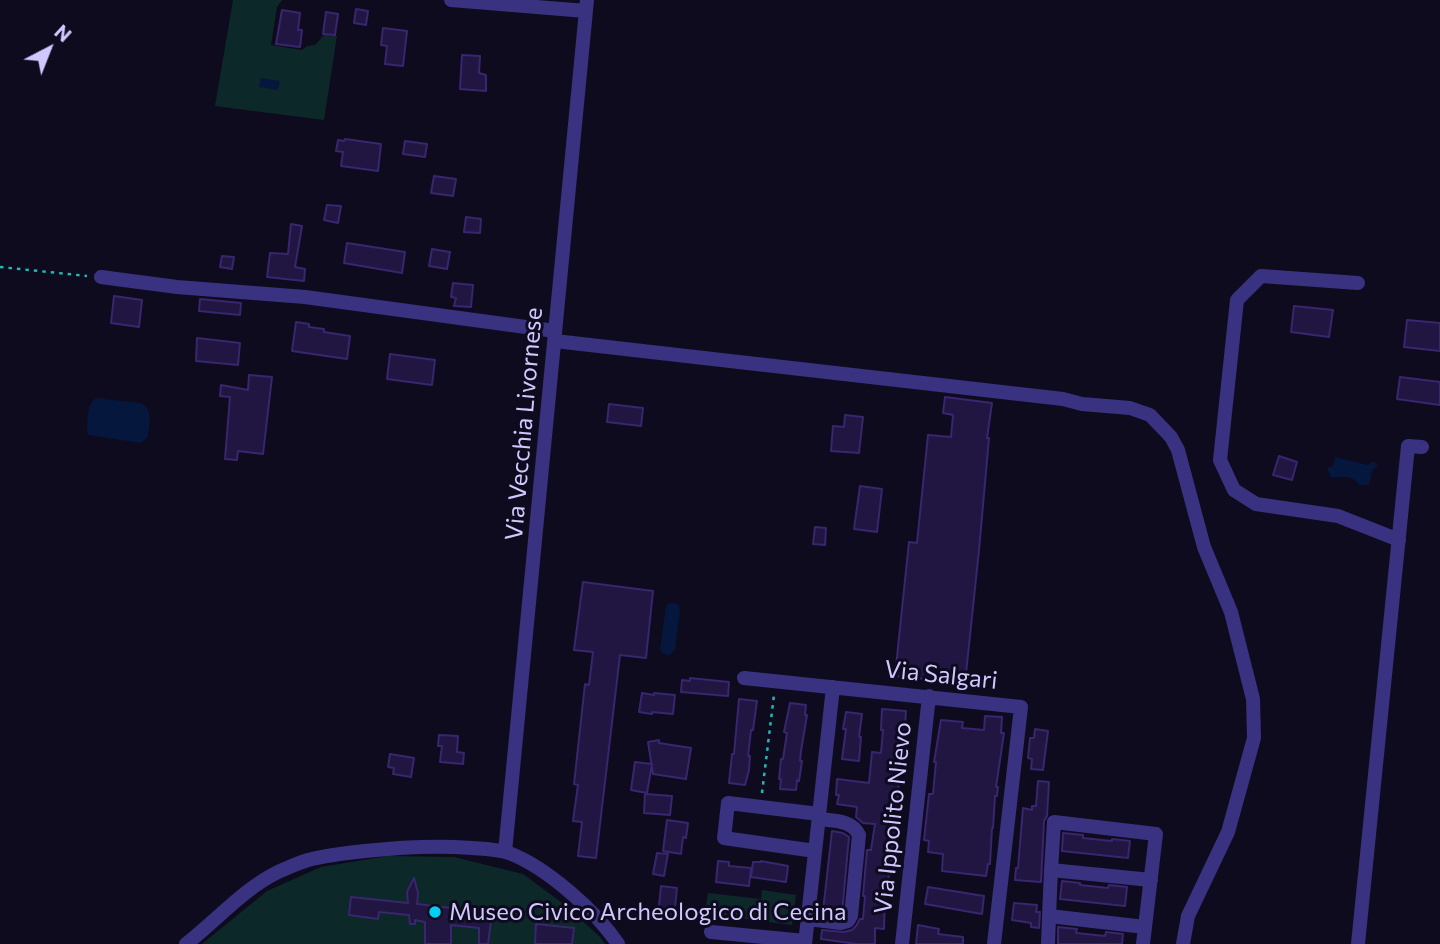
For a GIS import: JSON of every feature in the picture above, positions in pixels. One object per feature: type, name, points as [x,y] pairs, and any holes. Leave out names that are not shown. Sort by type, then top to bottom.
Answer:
[{"type":"street","points":[[451,0],[586,6]]},
{"type":"street","name":"Via Vecchia Livornese","points":[[505,852],[586,6]]},
{"type":"street","points":[[1358,283],[1261,276],[1237,300],[1220,460],[1234,491],[1256,504],[1338,516],[1399,540]]},
{"type":"street","points":[[101,277],[177,287],[305,297],[555,336],[1130,408],[1150,415],[1171,437],[1178,450],[1204,547],[1231,612],[1253,699],[1254,738],[1241,789],[1228,832],[1188,916],[1183,944]]},
{"type":"street","points":[[1358,944],[1408,446],[1422,447]]},
{"type":"street","name":"Via Salgari","points":[[744,678],[1021,707],[994,944]]},
{"type":"street","points":[[711,932],[805,943],[833,687]]},
{"type":"street","name":"Via Ippolito Nievo","points":[[902,944],[929,696]]},
{"type":"street","points":[[808,919],[841,923],[852,916],[859,835],[857,830],[847,823],[819,817],[728,803],[724,838],[815,851]]},
{"type":"street","points":[[1048,944],[1054,822],[1156,834],[1143,944]]},
{"type":"street","points":[[186,944],[255,886],[304,861],[401,847],[455,846],[505,852],[535,867],[572,893],[603,924],[618,944]]},
{"type":"street","points":[[1051,870],[1151,880]]},
{"type":"street","points":[[1049,916],[1145,927]]},
{"type":"path","points":[[0,267],[101,277]]},
{"type":"path","points":[[760,806],[775,681]]},
{"type":"green space","points":[[233,0],[282,0],[277,7],[271,45],[302,50],[315,45],[324,35],[337,36],[324,120],[215,106]]},
{"type":"green space","points":[[388,856],[454,857],[523,874],[565,905],[605,944],[202,944],[267,891],[321,867]]},
{"type":"green space","points":[[762,890],[796,895],[792,925],[705,914],[708,893],[761,899]]},
{"type":"water","points":[[261,78],[280,81],[278,90],[259,87]]},
{"type":"water","points":[[96,398],[140,403],[144,406],[150,417],[148,437],[141,443],[89,435],[88,414]]},
{"type":"water","points":[[1335,457],[1368,465],[1375,462],[1378,466],[1372,470],[1368,485],[1360,485],[1349,477],[1331,477],[1327,468],[1333,466]]},
{"type":"water","points":[[669,603],[678,605],[680,609],[675,649],[670,655],[660,650],[666,606]]},
{"type":"building","points":[[356,9],[368,11],[366,25],[354,23]]},
{"type":"building","points":[[282,10],[300,13],[300,47],[276,44]]},
{"type":"building","points":[[326,12],[338,14],[335,35],[323,34]]},
{"type":"building","points":[[383,28],[407,31],[403,66],[385,64],[387,46],[381,45]]},
{"type":"building","points":[[462,55],[480,56],[479,73],[486,75],[486,91],[460,89]]},
{"type":"building","points":[[338,140],[381,144],[378,171],[341,166],[343,152],[336,151]]},
{"type":"building","points":[[405,141],[427,144],[425,157],[403,154]]},
{"type":"building","points":[[434,176],[456,179],[453,196],[431,193]]},
{"type":"building","points":[[327,205],[341,206],[338,223],[324,220]]},
{"type":"building","points":[[466,217],[481,219],[480,233],[464,232]]},
{"type":"building","points":[[291,224],[302,226],[295,267],[305,269],[304,281],[267,277],[270,253],[288,254]]},
{"type":"building","points":[[347,243],[405,252],[402,273],[344,263]]},
{"type":"building","points":[[432,249],[450,252],[447,269],[429,266]]},
{"type":"building","points":[[222,256],[234,257],[232,269],[220,267]]},
{"type":"building","points":[[453,283],[473,285],[471,307],[454,306],[456,298],[451,297]]},
{"type":"building","points":[[114,296],[142,300],[139,327],[111,323]]},
{"type":"building","points":[[200,299],[241,303],[240,315],[199,311]]},
{"type":"building","points":[[1294,306],[1333,310],[1329,337],[1291,332]]},
{"type":"building","points":[[1407,320],[1440,323],[1440,351],[1404,347]]},
{"type":"building","points":[[296,322],[324,329],[324,332],[350,336],[347,359],[292,351]]},
{"type":"building","points":[[197,338],[240,343],[238,365],[196,361]]},
{"type":"building","points":[[390,354],[435,360],[432,385],[387,379]]},
{"type":"building","points":[[249,375],[272,377],[263,454],[238,451],[237,460],[225,459],[230,397],[220,396],[221,385],[248,390]]},
{"type":"building","points":[[1400,377],[1440,382],[1440,405],[1397,399]]},
{"type":"building","points":[[945,397],[992,403],[965,683],[895,676],[909,542],[917,543],[928,435],[951,437],[953,415],[943,413]]},
{"type":"building","points":[[609,404],[643,408],[641,426],[607,422]]},
{"type":"building","points":[[845,415],[863,417],[859,453],[831,451],[833,426],[844,427]]},
{"type":"building","points":[[1279,456],[1297,462],[1292,480],[1273,475]]},
{"type":"building","points":[[860,486],[882,489],[877,532],[854,529]]},
{"type":"building","points":[[815,527],[826,528],[825,545],[813,544]]},
{"type":"building","points":[[583,582],[653,591],[646,658],[620,655],[596,858],[578,856],[582,822],[573,821],[578,785],[574,784],[585,684],[589,685],[593,652],[574,650]]},
{"type":"building","points":[[690,678],[729,682],[728,696],[681,692],[682,680],[690,681]]},
{"type":"building","points":[[642,693],[675,695],[673,714],[639,712]]},
{"type":"building","points":[[739,699],[757,701],[745,785],[729,783]]},
{"type":"building","points":[[790,703],[806,705],[807,715],[796,790],[780,789],[779,779]]},
{"type":"building","points":[[882,709],[906,711],[905,725],[908,725],[907,736],[902,735],[897,811],[900,811],[899,825],[897,838],[894,837],[885,889],[884,929],[875,928],[875,944],[821,939],[822,930],[852,930],[860,919],[863,919],[867,850],[871,850],[875,824],[863,823],[856,817],[857,807],[837,804],[837,779],[869,783],[872,752],[881,753]]},
{"type":"building","points":[[846,712],[862,714],[859,761],[842,759]]},
{"type":"building","points":[[985,716],[1002,717],[1001,733],[1004,733],[995,796],[990,864],[986,876],[942,871],[943,854],[928,852],[929,841],[924,840],[929,794],[933,794],[934,762],[941,720],[963,722],[962,728],[984,730]]},
{"type":"building","points":[[1035,729],[1048,731],[1043,770],[1031,769],[1032,759],[1028,758],[1030,738],[1034,738]]},
{"type":"building","points":[[439,735],[458,736],[457,752],[464,753],[463,764],[440,762],[442,746],[438,746]]},
{"type":"building","points":[[659,740],[659,743],[691,748],[686,779],[653,774],[648,742]]},
{"type":"building","points":[[390,754],[414,758],[411,777],[393,774],[394,768],[388,767]]},
{"type":"building","points":[[635,762],[652,764],[647,793],[631,790]]},
{"type":"building","points":[[1038,781],[1049,782],[1041,882],[1015,880],[1023,808],[1032,810],[1032,806],[1036,806]]},
{"type":"building","points":[[645,794],[672,796],[670,815],[644,813]]},
{"type":"building","points":[[667,820],[688,823],[681,854],[663,851]]},
{"type":"building","points":[[832,831],[849,837],[842,913],[823,911]]},
{"type":"building","points":[[1063,833],[1083,835],[1083,838],[1130,841],[1128,858],[1062,851]]},
{"type":"building","points":[[657,853],[668,854],[664,876],[653,874]]},
{"type":"building","points":[[718,861],[729,862],[729,866],[751,868],[749,886],[716,882]]},
{"type":"building","points":[[753,862],[788,866],[786,882],[751,877]]},
{"type":"building","name":"Museo Civico Archeologico di Cecina","points":[[414,878],[418,893],[417,904],[492,913],[488,944],[479,944],[479,928],[451,925],[451,944],[425,944],[425,922],[415,920],[415,924],[410,924],[409,915],[379,912],[378,919],[349,915],[351,897],[408,903],[407,892]]},
{"type":"building","points":[[1062,881],[1108,888],[1109,885],[1127,887],[1125,906],[1060,899]]},
{"type":"building","points":[[661,886],[677,888],[674,917],[658,915]]},
{"type":"building","points":[[928,887],[984,896],[982,914],[925,904]]},
{"type":"building","points":[[1014,903],[1037,905],[1036,912],[1040,912],[1039,928],[1031,927],[1031,923],[1012,920]]},
{"type":"building","points":[[536,924],[574,928],[572,944],[535,944]]},
{"type":"building","points":[[918,925],[939,929],[938,934],[963,937],[963,944],[916,944]]},
{"type":"building","points":[[1058,927],[1077,929],[1076,933],[1105,936],[1106,932],[1123,934],[1122,944],[1058,944]]},
{"type":"place","name":"Museo Civico Archeologico di Cecina","points":[[435,912]]}]
